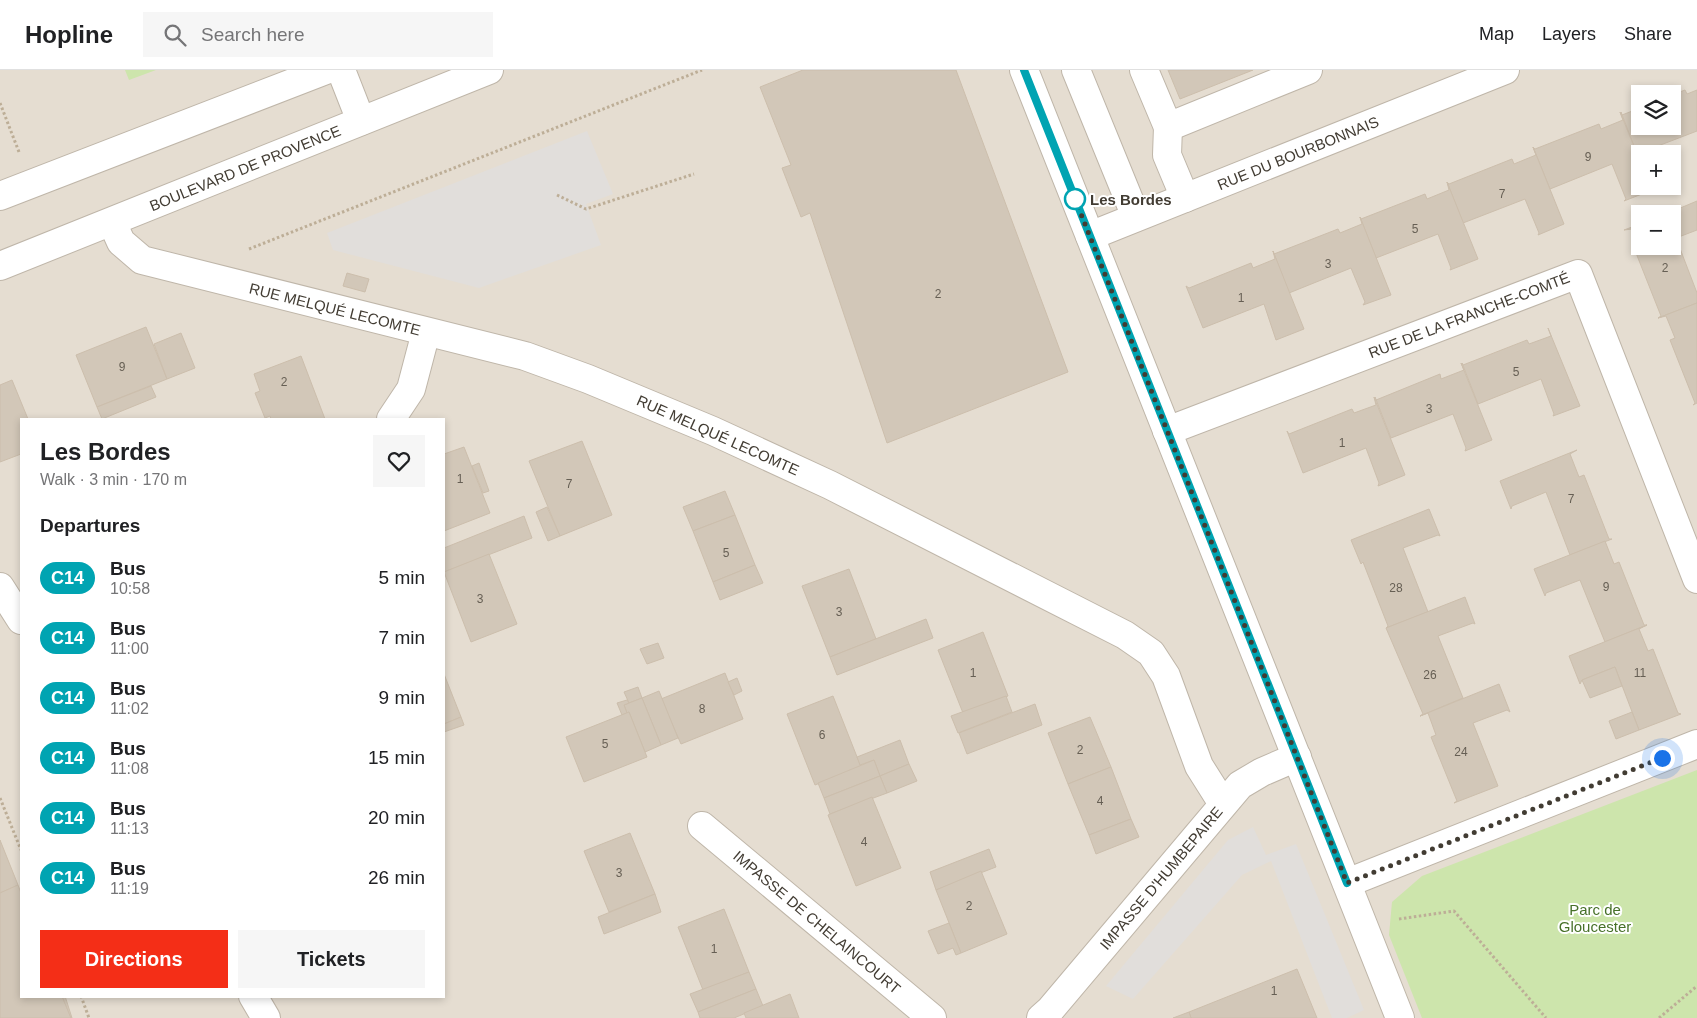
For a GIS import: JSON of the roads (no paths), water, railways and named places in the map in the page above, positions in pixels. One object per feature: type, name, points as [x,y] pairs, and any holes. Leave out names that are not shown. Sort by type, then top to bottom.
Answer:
[{"type":"street","points":[[0,196],[326,70]]},
{"type":"street","points":[[341,70],[361,121]]},
{"type":"street","name":"BOULEVARD DE PROVENCE","points":[[0,266],[489,70]]},
{"type":"street","points":[[1024,70],[1400,1018]]},
{"type":"street","points":[[1076,70],[1136,217]]},
{"type":"street","points":[[1144,70],[1168,127],[1168,155],[1185,198]]},
{"type":"street","points":[[1168,127],[1308,70]]},
{"type":"street","name":"RUE DU BOURBONNAIS","points":[[1090,236],[1506,70]]},
{"type":"street","name":"RUE MELQUÉ LECOMTE","points":[[112,222],[121,242],[142,260],[525,356],[588,379],[713,432],[830,485],[1125,635],[1151,653],[1166,676],[1199,766],[1223,804]]},
{"type":"street","name":"RUE DE LA FRANCHE-COMTÉ","points":[[1168,432],[1578,274],[1697,578]]},
{"type":"street","points":[[392,418],[411,389],[426,332]]},
{"type":"street","points":[[0,587],[20,618]]},
{"type":"street","points":[[1347,883],[1697,744]]},
{"type":"street","name":"IMPASSE D'HUMBEPAIRE","points":[[1041,1018],[1050,1010],[1240,785],[1262,772],[1297,757]]},
{"type":"street","name":"IMPASSE DE CHELAINCOURT","points":[[702,826],[932,1018]]},
{"type":"street","points":[[254,998],[266,1018]]},
{"type":"place","name":"Les Bordes","points":[[1075,199]]},
{"type":"park label","name":"Parc de Gloucester","points":[[1595,918]]}]
